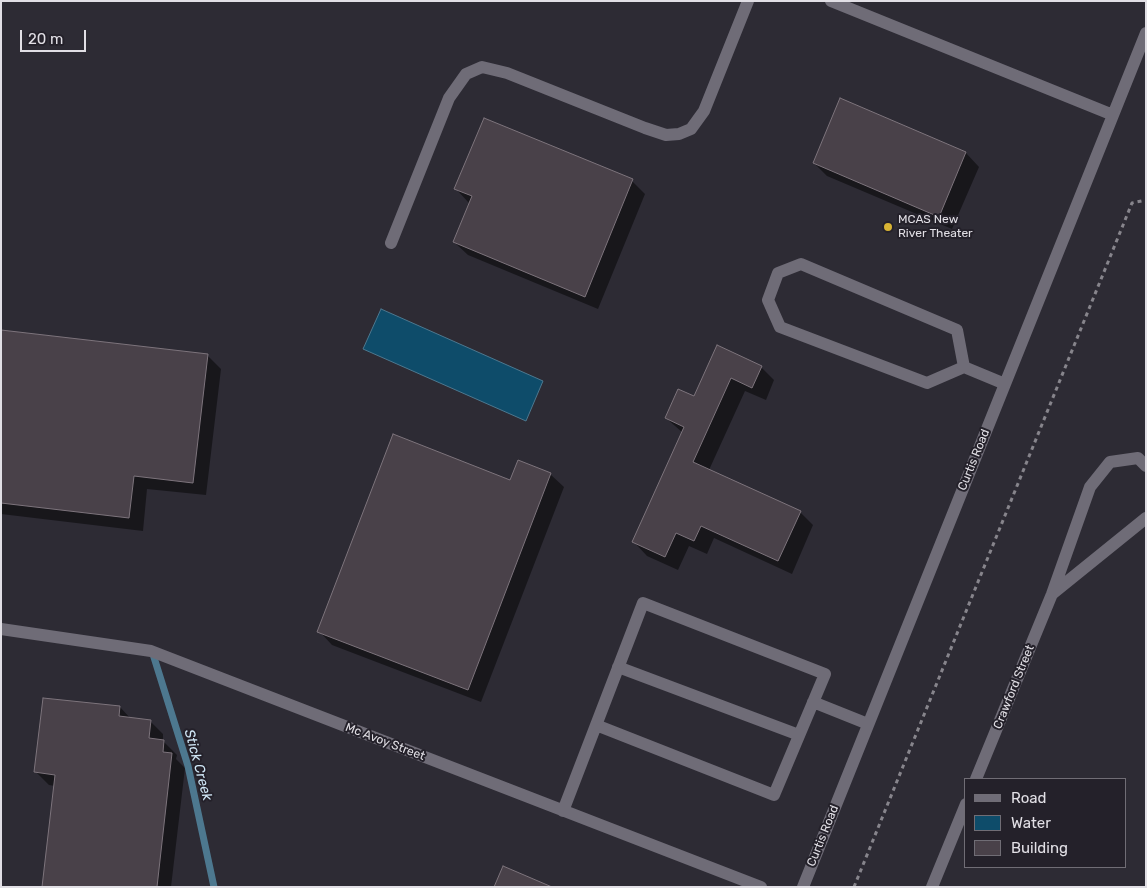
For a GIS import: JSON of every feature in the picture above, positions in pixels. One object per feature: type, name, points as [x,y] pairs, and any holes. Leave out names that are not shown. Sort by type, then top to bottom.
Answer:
[{"type":"street","points":[[391,243],[449,98],[466,74],[482,67],[507,72],[644,128],[666,135],[679,134],[691,129],[704,111],[748,1]]},
{"type":"street","points":[[831,1],[1113,115]]},
{"type":"street","name":"Curtis Road","points":[[803,887],[1146,33]]},
{"type":"street","points":[[964,367],[957,330],[801,264],[778,273],[768,300],[780,327],[927,383],[964,367],[1004,384]]},
{"type":"street","name":"Crawford Street","points":[[976,778],[1052,594],[1090,488],[1110,462],[1138,458],[1146,466]]},
{"type":"street","name":"Crawford Street","points":[[1052,594],[1146,518]]},
{"type":"street","points":[[563,810],[643,603],[825,674],[774,796],[596,725]]},
{"type":"street","name":"Mc Avoy Street","points":[[1,629],[151,652],[761,887]]},
{"type":"street","points":[[618,667],[799,735]]},
{"type":"street","points":[[813,702],[868,724]]},
{"type":"street","points":[[932,887],[964,809]]},
{"type":"path","points":[[854,887],[1132,203],[1146,200]]},
{"type":"water","points":[[381,309],[543,381],[526,421],[363,349]]},
{"type":"building","points":[[840,98],[966,152],[939,217],[813,163]]},
{"type":"building","points":[[484,118],[633,179],[585,297],[453,242],[472,196],[454,189]]},
{"type":"building","points":[[1,330],[208,354],[193,483],[134,476],[129,518],[1,503]]},
{"type":"building","points":[[717,345],[762,366],[752,388],[731,378],[693,462],[801,511],[778,561],[701,526],[694,541],[676,533],[665,557],[632,542],[684,427],[665,418],[678,389],[694,396]]},
{"type":"building","points":[[393,434],[510,480],[518,460],[551,473],[468,690],[317,632]]},
{"type":"building","points":[[43,698],[120,706],[119,716],[151,720],[149,738],[164,740],[163,752],[172,753],[157,887],[42,887],[55,775],[34,772]]},
{"type":"building","points":[[503,866],[552,887],[494,887]]},
{"type":"waterway","name":"Stick Creek","points":[[152,651],[188,766],[214,887]]},
{"type":"place","name":"MCAS New River Theater","points":[[888,227]]}]
